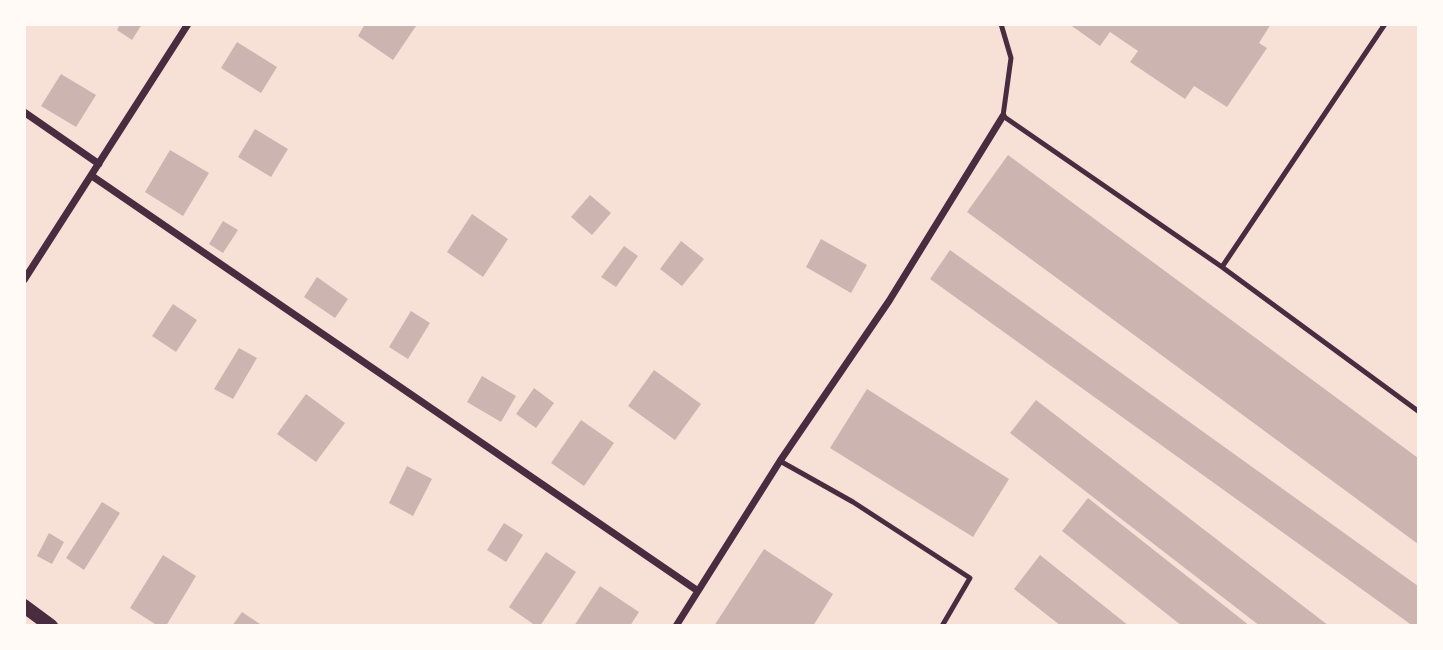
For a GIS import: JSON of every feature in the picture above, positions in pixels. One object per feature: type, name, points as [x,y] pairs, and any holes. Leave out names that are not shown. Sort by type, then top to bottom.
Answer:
[{"type":"main road","points":[[24,606],[51,625]]},
{"type":"street","points":[[24,280],[188,24]]},
{"type":"street","points":[[24,112],[99,164]]},
{"type":"street","points":[[677,625],[780,461],[889,301],[1003,116]]},
{"type":"street","points":[[92,176],[698,591]]},
{"type":"lane","points":[[1001,24],[1011,58],[1003,116],[1222,267],[1419,411]]},
{"type":"lane","points":[[1222,267],[1385,24]]},
{"type":"lane","points":[[780,461],[853,502],[970,579],[942,625]]},
{"type":"building","points":[[120,24],[142,24],[132,40],[117,30]]},
{"type":"building","points":[[365,24],[416,26],[393,60],[358,36]]},
{"type":"building","points":[[1069,24],[1271,24],[1259,43],[1267,48],[1227,107],[1194,86],[1185,99],[1130,62],[1138,51],[1110,32],[1100,46]]},
{"type":"building","points":[[237,42],[277,67],[261,93],[221,68]]},
{"type":"building","points":[[61,74],[96,95],[76,127],[41,106]]},
{"type":"building","points":[[255,129],[288,149],[271,177],[238,157]]},
{"type":"building","points":[[170,150],[209,173],[183,216],[145,192]]},
{"type":"building","points":[[1008,155],[1418,458],[1418,544],[967,212]]},
{"type":"building","points":[[590,195],[611,213],[592,235],[571,217]]},
{"type":"building","points":[[472,214],[508,239],[483,277],[447,252]]},
{"type":"building","points":[[223,221],[238,230],[223,253],[209,244]]},
{"type":"building","points":[[821,239],[867,265],[851,293],[806,267]]},
{"type":"building","points":[[681,241],[704,259],[682,286],[660,269]]},
{"type":"building","points":[[624,246],[638,256],[616,287],[601,277]]},
{"type":"building","points":[[950,250],[1418,586],[1418,626],[1413,626],[930,279]]},
{"type":"building","points":[[317,277],[348,299],[335,318],[304,297]]},
{"type":"building","points":[[173,304],[197,320],[176,352],[152,336]]},
{"type":"building","points":[[411,311],[430,323],[408,359],[389,347]]},
{"type":"building","points":[[239,348],[257,358],[233,399],[214,389]]},
{"type":"building","points":[[654,370],[701,404],[675,440],[628,406]]},
{"type":"building","points":[[482,376],[516,396],[501,422],[467,402]]},
{"type":"building","points":[[534,388],[554,403],[536,428],[516,414]]},
{"type":"building","points":[[867,389],[1009,479],[973,537],[830,448]]},
{"type":"building","points":[[306,394],[345,423],[316,462],[277,434]]},
{"type":"building","points":[[1036,400],[1329,626],[1260,626],[1010,433]]},
{"type":"building","points":[[581,420],[614,443],[584,486],[551,463]]},
{"type":"building","points":[[407,466],[432,479],[413,516],[389,503]]},
{"type":"building","points":[[1088,498],[1250,626],[1182,626],[1062,531]]},
{"type":"building","points":[[102,502],[120,513],[84,570],[66,558]]},
{"type":"building","points":[[504,523],[523,535],[506,562],[487,550]]},
{"type":"building","points":[[49,533],[64,542],[52,564],[37,556]]},
{"type":"building","points":[[764,549],[833,594],[813,626],[714,626]]},
{"type":"building","points":[[546,552],[576,572],[540,626],[536,626],[509,607]]},
{"type":"building","points":[[163,555],[196,576],[166,626],[158,626],[130,608]]},
{"type":"building","points":[[1040,555],[1129,626],[1061,626],[1014,589]]},
{"type":"building","points":[[600,586],[639,612],[630,626],[574,626]]},
{"type":"building","points":[[242,612],[263,626],[232,626]]}]
